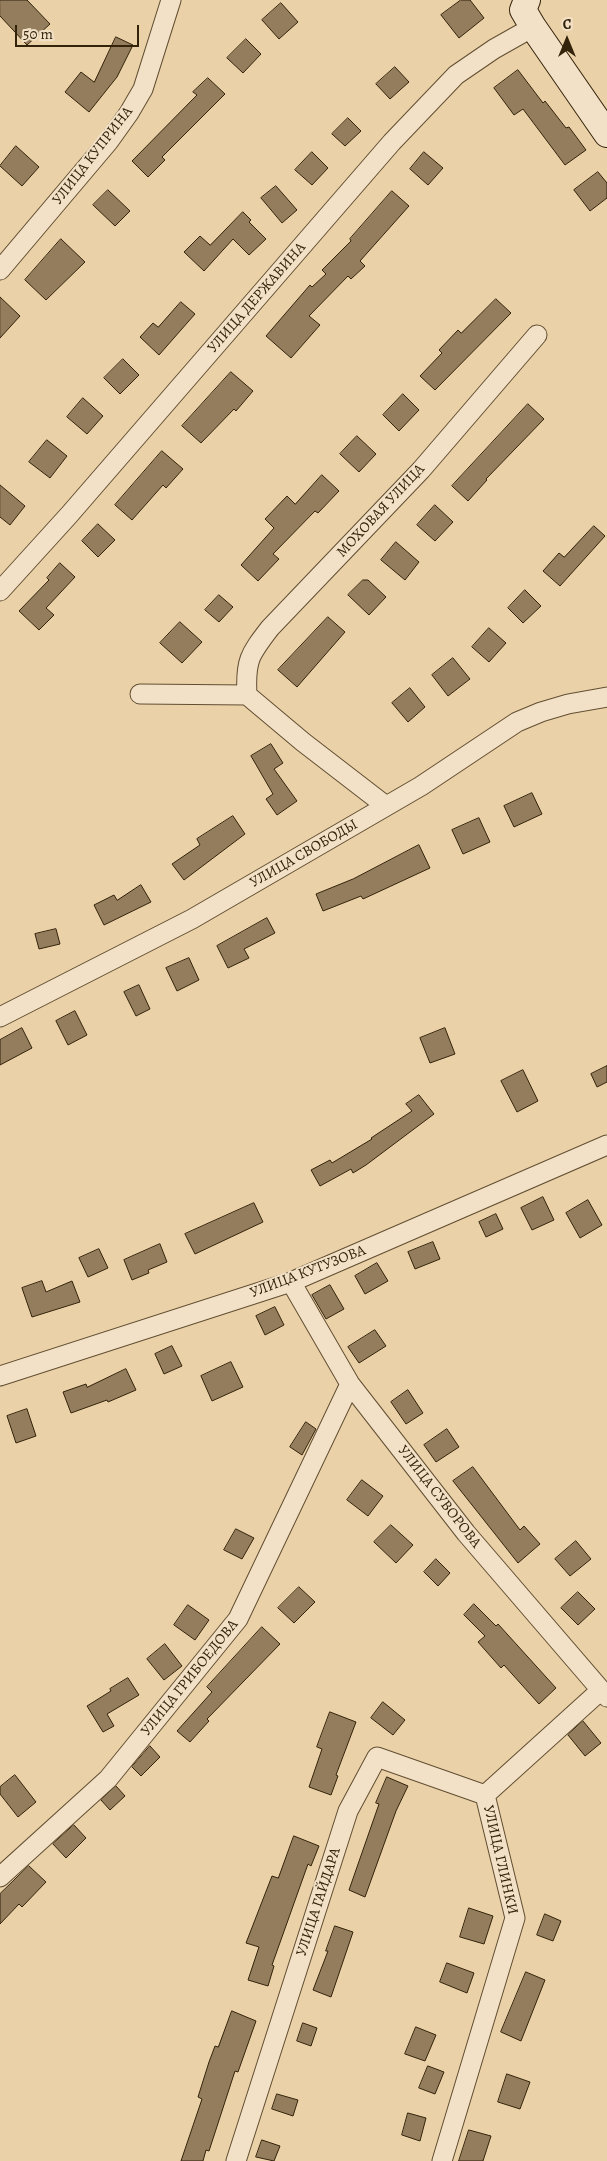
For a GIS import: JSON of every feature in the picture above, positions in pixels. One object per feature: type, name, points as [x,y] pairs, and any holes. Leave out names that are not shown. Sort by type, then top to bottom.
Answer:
[{"type":"street","name":"УЛИЦА КУПРИНА","points":[[0,270],[108,141],[129,113],[144,89],[171,0]]},
{"type":"street","points":[[525,9],[607,134]]},
{"type":"street","name":"УЛИЦА ДЕРЖАВИНА","points":[[0,592],[70,516],[398,136],[456,75],[494,49],[525,9]]},
{"type":"street","name":"МОХОВАЯ УЛИЦА","points":[[247,695],[247,666],[252,650],[270,628],[421,470],[537,335]]},
{"type":"street","points":[[140,694],[247,695],[303,742],[386,806]]},
{"type":"street","name":"УЛИЦА СВОБОДЫ","points":[[0,1017],[192,919],[421,786],[517,722],[559,707],[607,697]]},
{"type":"street","name":"УЛИЦА КУТУЗОВА","points":[[0,1376],[291,1282],[607,1145]]},
{"type":"street","name":"УЛИЦА СУВОРОВА","points":[[291,1282],[350,1384],[466,1532],[604,1694]]},
{"type":"street","name":"УЛИЦА ГРИБОЕДОВА","points":[[0,1877],[108,1779],[238,1619],[350,1384]]},
{"type":"street","name":"УЛИЦА ГЛИНКИ","points":[[442,2161],[515,1918],[485,1795],[604,1694]]},
{"type":"street","name":"УЛИЦА ГАЙДАРА","points":[[236,2161],[348,1811],[377,1757],[485,1795]]},
{"type":"building","points":[[0,0],[27,0],[50,24],[27,45],[0,16]]},
{"type":"building","points":[[461,0],[470,0],[484,18],[459,38],[441,15]]},
{"type":"building","points":[[281,3],[298,22],[279,39],[262,20]]},
{"type":"building","points":[[116,37],[133,45],[117,77],[89,112],[65,92],[81,72],[94,82]]},
{"type":"building","points":[[246,39],[261,54],[243,73],[227,58]]},
{"type":"building","points":[[395,67],[409,82],[390,99],[376,84]]},
{"type":"building","points":[[518,70],[543,103],[545,101],[566,128],[569,127],[586,150],[565,165],[523,109],[514,115],[494,88]]},
{"type":"building","points":[[208,78],[225,94],[162,157],[165,160],[148,177],[132,161],[197,95],[193,92]]},
{"type":"building","points":[[348,118],[361,131],[345,146],[332,134]]},
{"type":"building","points":[[16,146],[39,167],[22,186],[0,166]]},
{"type":"building","points":[[312,152],[328,168],[312,185],[295,170]]},
{"type":"building","points":[[424,152],[443,168],[428,185],[410,169]]},
{"type":"building","points":[[598,172],[607,183],[607,198],[590,211],[574,190]]},
{"type":"building","points":[[276,186],[297,210],[282,223],[261,198]]},
{"type":"building","points":[[108,190],[130,211],[115,226],[93,205]]},
{"type":"building","points":[[392,191],[409,206],[360,261],[365,266],[351,279],[348,276],[309,316],[320,325],[291,358],[266,336],[310,285],[312,287],[326,274],[322,270],[351,241],[350,239]]},
{"type":"building","points":[[243,212],[251,220],[249,222],[266,239],[249,255],[233,239],[204,271],[184,252],[200,236],[210,245]]},
{"type":"building","points":[[61,239],[85,262],[46,300],[25,280]]},
{"type":"building","points":[[0,297],[20,316],[0,338]]},
{"type":"building","points":[[496,299],[511,313],[435,390],[420,376],[442,353],[439,350],[458,330],[461,333]]},
{"type":"building","points":[[181,302],[195,314],[159,355],[140,337],[153,323],[158,327]]},
{"type":"building","points":[[123,359],[139,375],[120,394],[104,378]]},
{"type":"building","points":[[231,372],[253,391],[236,411],[234,409],[201,443],[182,426]]},
{"type":"building","points":[[403,394],[419,410],[399,431],[383,415]]},
{"type":"building","points":[[83,398],[103,416],[87,434],[67,417]]},
{"type":"building","points":[[528,404],[544,419],[486,479],[468,501],[452,486]]},
{"type":"building","points":[[357,436],[376,454],[359,472],[340,454]]},
{"type":"building","points":[[47,440],[67,456],[50,478],[29,462]]},
{"type":"building","points":[[162,451],[183,469],[166,488],[163,485],[132,520],[115,505]]},
{"type":"building","points":[[322,475],[339,491],[318,513],[315,511],[273,554],[279,559],[258,581],[241,565],[274,528],[265,519],[287,496],[295,504]]},
{"type":"building","points":[[0,485],[25,506],[10,525],[0,517]]},
{"type":"building","points":[[435,505],[453,522],[435,541],[417,525]]},
{"type":"building","points":[[98,524],[115,540],[98,557],[82,541]]},
{"type":"building","points":[[594,526],[605,536],[560,586],[543,571],[559,553],[564,557]]},
{"type":"building","points":[[396,542],[419,562],[405,580],[381,560]]},
{"type":"building","points":[[60,563],[75,577],[46,608],[54,615],[39,630],[19,611],[49,580],[47,578]]},
{"type":"building","points":[[363,580],[368,580],[386,597],[369,615],[348,595]]},
{"type":"building","points":[[525,590],[541,606],[523,623],[508,608]]},
{"type":"building","points":[[219,595],[233,607],[219,622],[205,610]]},
{"type":"building","points":[[328,617],[345,632],[297,687],[278,670]]},
{"type":"building","points":[[180,622],[202,642],[182,663],[160,643]]},
{"type":"building","points":[[489,628],[506,643],[489,662],[472,647]]},
{"type":"building","points":[[453,658],[470,679],[448,696],[432,675]]},
{"type":"building","points":[[410,688],[425,707],[408,722],[392,703]]},
{"type":"building","points":[[271,744],[283,763],[274,769],[297,801],[277,815],[266,799],[273,794],[251,756]]},
{"type":"building","points":[[532,793],[542,814],[514,827],[504,806]]},
{"type":"building","points":[[233,816],[245,834],[184,880],[172,864],[200,845],[197,839]]},
{"type":"building","points":[[479,818],[490,842],[463,854],[452,830]]},
{"type":"building","points":[[419,845],[430,868],[363,899],[361,896],[323,911],[316,894],[353,879]]},
{"type":"building","points":[[141,885],[151,902],[104,925],[94,905],[114,895],[117,900]]},
{"type":"building","points":[[267,918],[275,933],[244,949],[249,958],[228,968],[217,946]]},
{"type":"building","points":[[56,929],[60,944],[39,949],[35,934]]},
{"type":"building","points":[[189,958],[199,980],[177,991],[166,968]]},
{"type":"building","points":[[139,985],[150,1009],[136,1016],[124,992]]},
{"type":"building","points":[[75,1011],[87,1035],[68,1045],[56,1021]]},
{"type":"building","points":[[22,1028],[32,1048],[0,1065],[0,1040]]},
{"type":"building","points":[[445,1028],[455,1054],[430,1063],[420,1038]]},
{"type":"building","points":[[607,1066],[607,1082],[597,1087],[591,1074]]},
{"type":"building","points":[[523,1070],[538,1101],[517,1112],[501,1081]]},
{"type":"building","points":[[419,1095],[434,1114],[366,1165],[353,1173],[351,1169],[320,1186],[311,1170],[330,1160],[332,1163],[372,1139],[412,1111],[406,1104]]},
{"type":"building","points":[[543,1197],[554,1220],[532,1230],[521,1208]]},
{"type":"building","points":[[588,1200],[602,1225],[580,1238],[566,1213]]},
{"type":"building","points":[[254,1203],[263,1222],[195,1254],[185,1234]]},
{"type":"building","points":[[496,1214],[503,1229],[486,1237],[479,1222]]},
{"type":"building","points":[[433,1242],[440,1259],[415,1269],[408,1252]]},
{"type":"building","points":[[160,1244],[167,1262],[148,1270],[149,1273],[132,1280],[124,1260]]},
{"type":"building","points":[[99,1249],[108,1268],[88,1277],[79,1258]]},
{"type":"building","points":[[377,1263],[388,1281],[365,1294],[355,1276]]},
{"type":"building","points":[[42,1281],[46,1292],[72,1281],[80,1302],[32,1317],[22,1288]]},
{"type":"building","points":[[330,1285],[344,1309],[326,1319],[312,1295]]},
{"type":"building","points":[[275,1307],[284,1325],[265,1335],[256,1316]]},
{"type":"building","points":[[375,1330],[386,1346],[359,1363],[348,1347]]},
{"type":"building","points":[[172,1346],[182,1366],[164,1374],[155,1354]]},
{"type":"building","points":[[231,1362],[243,1387],[212,1401],[201,1376]]},
{"type":"building","points":[[126,1369],[136,1390],[108,1402],[107,1400],[71,1413],[63,1392],[86,1384],[87,1387]]},
{"type":"building","points":[[408,1390],[423,1413],[406,1424],[391,1402]]},
{"type":"building","points":[[27,1409],[36,1436],[16,1443],[7,1416]]},
{"type":"building","points":[[306,1422],[316,1429],[302,1455],[290,1447]]},
{"type":"building","points":[[447,1429],[459,1447],[436,1462],[424,1445]]},
{"type":"building","points":[[473,1467],[520,1530],[524,1526],[540,1544],[518,1563],[453,1481]]},
{"type":"building","points":[[362,1480],[383,1496],[368,1516],[347,1500]]},
{"type":"building","points":[[391,1525],[413,1545],[396,1563],[374,1542]]},
{"type":"building","points":[[236,1529],[254,1538],[242,1559],[224,1550]]},
{"type":"building","points":[[576,1541],[591,1559],[570,1576],[555,1559]]},
{"type":"building","points":[[436,1559],[450,1573],[438,1586],[424,1572]]},
{"type":"building","points":[[299,1587],[315,1602],[294,1623],[278,1608]]},
{"type":"building","points":[[578,1592],[595,1609],[578,1625],[561,1608]]},
{"type":"building","points":[[474,1604],[496,1626],[498,1624],[556,1688],[539,1704],[504,1665],[501,1668],[478,1642],[485,1636],[464,1615]]},
{"type":"building","points":[[188,1605],[209,1620],[195,1640],[174,1625]]},
{"type":"building","points":[[262,1627],[280,1644],[207,1719],[209,1721],[190,1742],[177,1731],[212,1692],[207,1687]]},
{"type":"building","points":[[165,1644],[182,1666],[164,1680],[147,1659]]},
{"type":"building","points":[[128,1678],[139,1695],[107,1714],[114,1726],[103,1732],[87,1706]]},
{"type":"building","points":[[383,1702],[405,1720],[393,1735],[371,1718]]},
{"type":"building","points":[[330,1712],[356,1722],[336,1775],[338,1776],[331,1795],[309,1787],[322,1749],[317,1747]]},
{"type":"building","points":[[583,1721],[601,1743],[585,1756],[568,1735]]},
{"type":"building","points":[[150,1746],[160,1757],[141,1776],[132,1767]]},
{"type":"building","points":[[15,1775],[36,1802],[18,1817],[0,1794],[0,1787]]},
{"type":"building","points":[[387,1777],[408,1786],[396,1811],[365,1897],[349,1890],[379,1804],[376,1803]]},
{"type":"building","points":[[116,1786],[125,1796],[110,1810],[101,1800]]},
{"type":"building","points":[[74,1825],[86,1838],[66,1858],[53,1844]]},
{"type":"building","points":[[294,1836],[319,1846],[311,1866],[308,1864],[272,1965],[274,1966],[268,1986],[248,1980],[259,1947],[246,1943],[272,1876],[278,1878]]},
{"type":"building","points":[[29,1866],[46,1882],[22,1907],[19,1904],[0,1924],[0,1894]]},
{"type":"building","points":[[469,1908],[493,1916],[484,1944],[460,1937]]},
{"type":"building","points":[[545,1914],[561,1921],[553,1941],[537,1935]]},
{"type":"building","points":[[335,1926],[353,1932],[331,1997],[313,1990],[328,1951],[326,1951]]},
{"type":"building","points":[[447,1963],[474,1973],[467,1993],[440,1982]]},
{"type":"building","points":[[526,1972],[545,1980],[521,2041],[501,2032]]},
{"type":"building","points":[[232,2011],[256,2021],[238,2072],[235,2071],[209,2151],[206,2150],[203,2161],[181,2161],[202,2099],[198,2097],[209,2062],[215,2046],[218,2047]]},
{"type":"building","points":[[303,2023],[317,2028],[311,2046],[297,2041]]},
{"type":"building","points":[[416,2027],[436,2035],[425,2061],[405,2054]]},
{"type":"building","points":[[428,2066],[444,2072],[435,2094],[419,2088]]},
{"type":"building","points":[[507,2074],[530,2082],[520,2109],[498,2102]]},
{"type":"building","points":[[277,2094],[298,2100],[293,2116],[272,2109]]},
{"type":"building","points":[[408,2113],[426,2118],[420,2141],[402,2135]]},
{"type":"building","points":[[469,2130],[491,2136],[483,2161],[459,2161]]},
{"type":"building","points":[[262,2140],[280,2146],[274,2161],[256,2157]]}]
